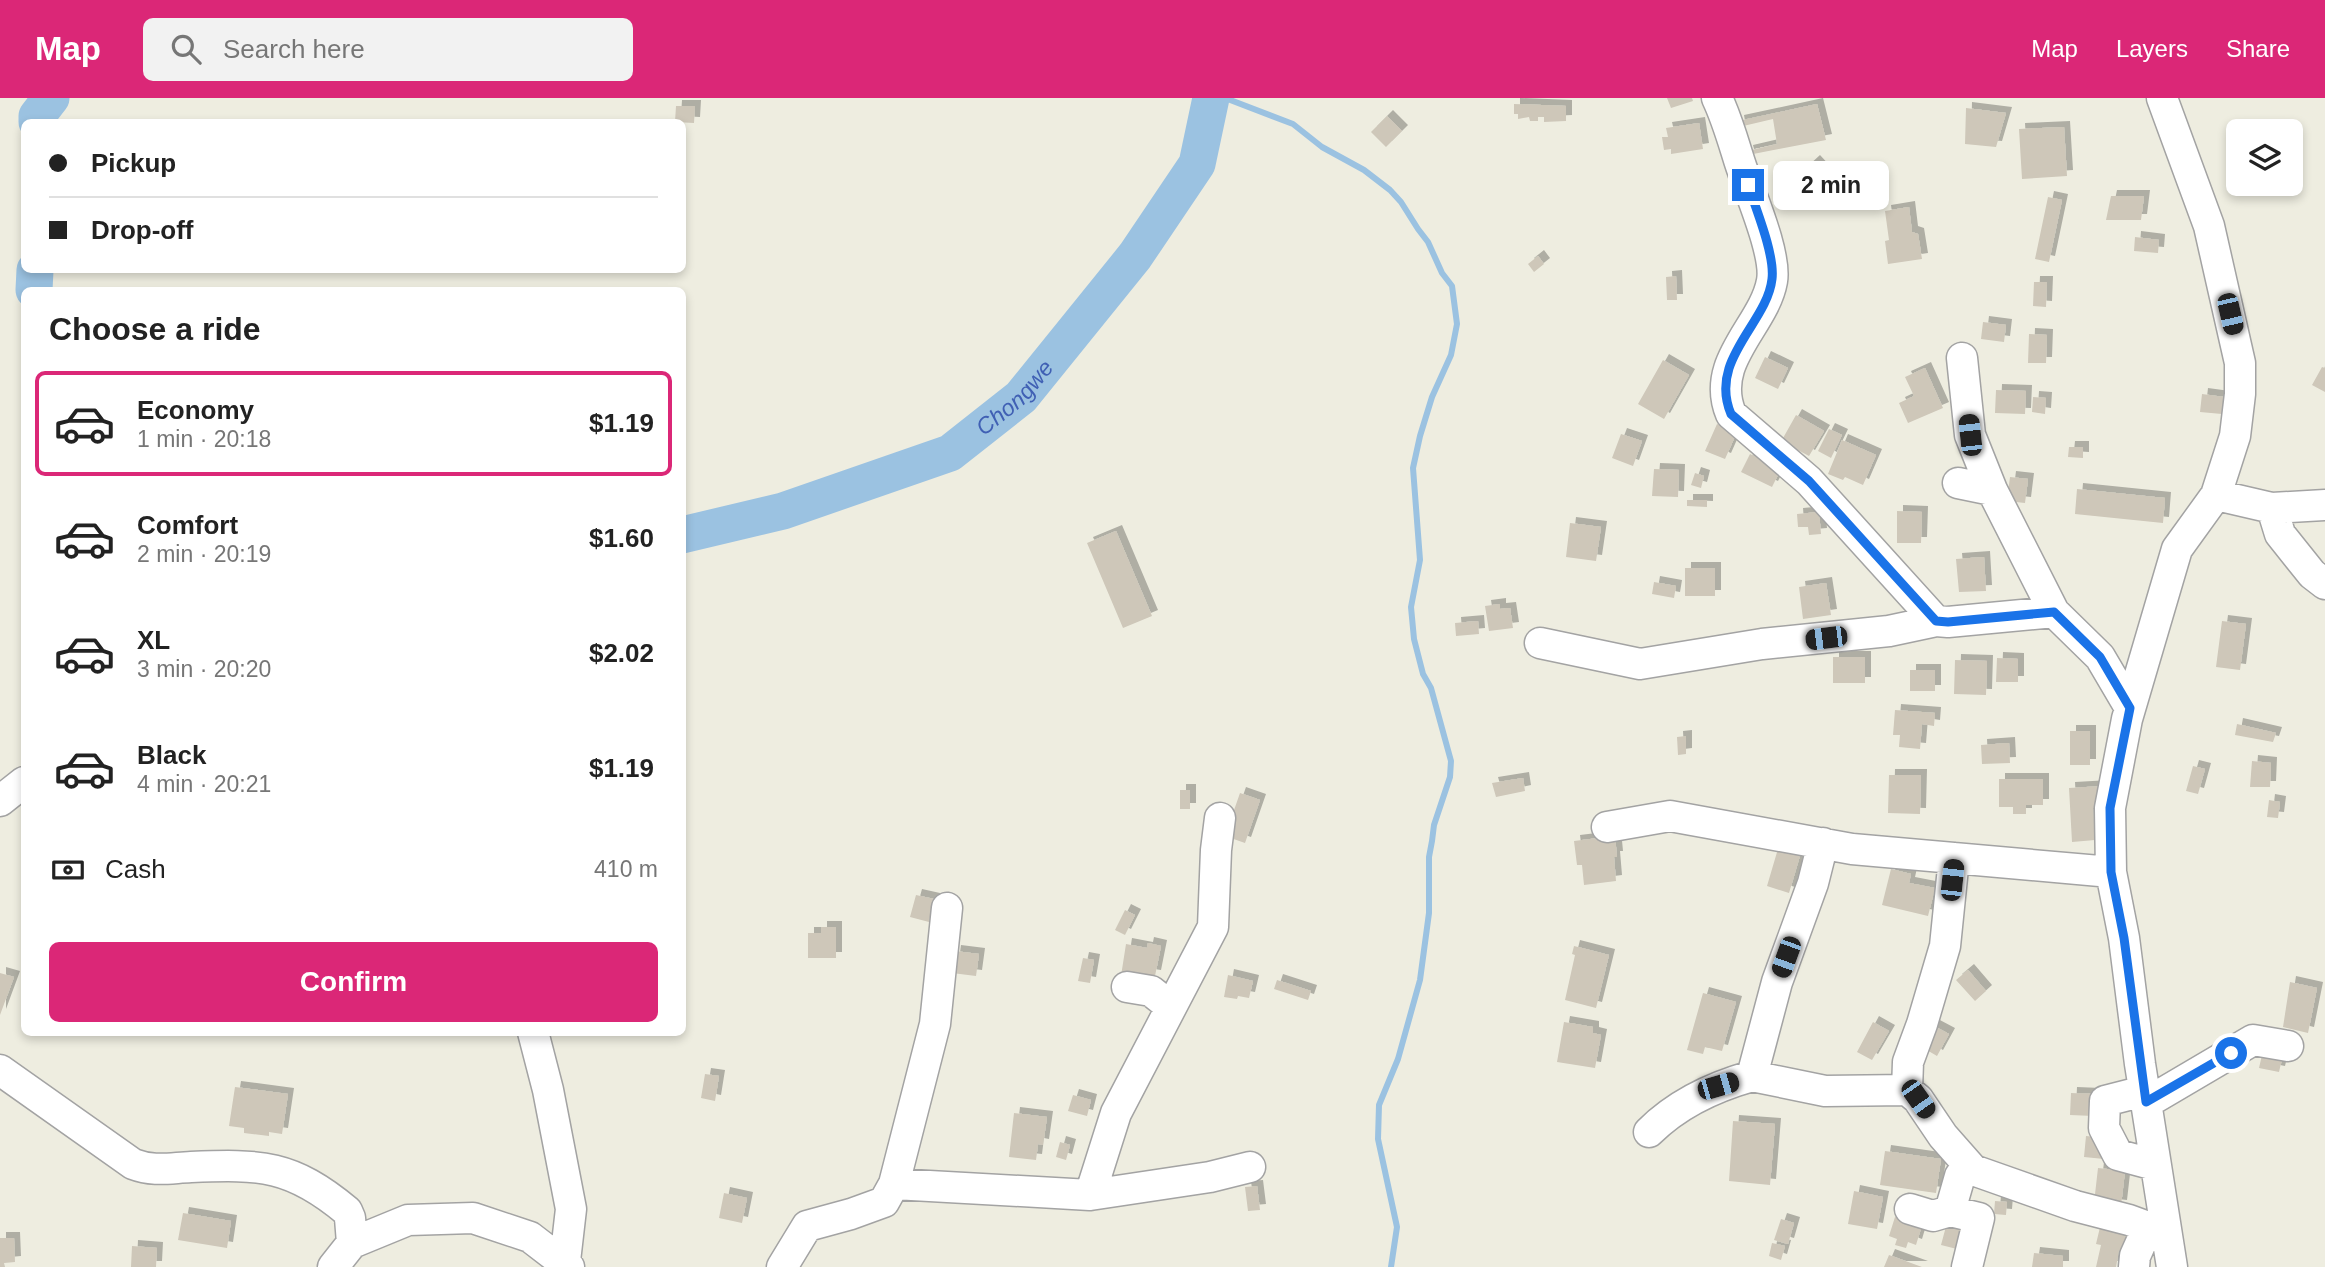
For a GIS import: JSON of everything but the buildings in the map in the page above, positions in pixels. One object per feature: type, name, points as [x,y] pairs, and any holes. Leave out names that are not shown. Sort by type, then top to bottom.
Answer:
[{"type":"street","points":[[1717,98],[1726,116],[1761,222],[1772,266],[1772,281],[1764,303],[1738,345],[1730,370],[1726,391],[1731,414],[1809,481],[1936,621]]},
{"type":"street","points":[[2162,98],[2209,226],[2240,363],[2240,394],[2235,436],[2216,495],[2178,549],[2130,708],[2110,808],[2111,872],[2124,938],[2155,1165],[2157,1226],[2172,1267]]},
{"type":"street","points":[[1962,358],[1970,435],[1992,490],[2054,612],[2100,657],[2130,708]]},
{"type":"street","points":[[1958,483],[1992,490]]},
{"type":"street","points":[[2216,495],[2272,508],[2325,505]]},
{"type":"street","points":[[2272,508],[2280,534],[2312,574],[2325,584]]},
{"type":"street","points":[[1541,643],[1640,664],[1762,644],[1889,631],[1936,621],[2054,612]]},
{"type":"street","points":[[0,802],[21,784]]},
{"type":"street","points":[[1607,827],[1670,816],[1852,849],[2111,872]]},
{"type":"street","points":[[1090,1195],[1116,1113],[1213,927],[1220,818]]},
{"type":"street","points":[[1752,1076],[1777,982],[1813,883],[1823,843]]},
{"type":"street","points":[[1907,1090],[1908,1062],[1945,946],[1954,858]]},
{"type":"street","points":[[782,1267],[807,1226],[884,1202],[894,1184],[935,1024],[947,908]]},
{"type":"street","points":[[1127,987],[1150,991],[1171,1007]]},
{"type":"street","points":[[534,1036],[572,1209],[567,1264]]},
{"type":"street","points":[[2155,1165],[2118,1155],[2104,1128],[2105,1101],[2145,1097],[2253,1040],[2288,1046]]},
{"type":"street","points":[[0,1070],[133,1164],[150,1171],[231,1166],[275,1169],[297,1177],[347,1211],[351,1218],[352,1243]]},
{"type":"street","points":[[1649,1132],[1667,1113],[1718,1086],[1752,1076],[1825,1091],[1907,1090],[1918,1099],[1943,1136],[1973,1170],[2075,1206],[2157,1226]]},
{"type":"street","points":[[1950,1211],[1960,1176],[1968,1165]]},
{"type":"street","points":[[894,1184],[1090,1195],[1210,1177],[1250,1167]]},
{"type":"street","points":[[1910,1209],[1933,1216],[1950,1211],[1979,1218],[1967,1267]]},
{"type":"street","points":[[333,1267],[352,1243],[408,1220],[473,1218],[530,1237],[567,1264]]},
{"type":"street","points":[[2134,1267],[2135,1256],[2157,1226]]},
{"type":"waterway","name":"Chongwe","points":[[37,119],[51,98]]},
{"type":"waterway","name":"Chongwe","points":[[686,534],[783,511],[950,453],[1021,397],[1135,256],[1197,164],[1211,98]]},
{"type":"waterway","points":[[1225,98],[1293,124],[1322,147],[1364,170],[1390,190],[1428,242],[1442,273],[1452,286],[1457,324],[1451,355],[1432,397],[1413,468],[1420,560],[1411,607],[1414,639],[1423,674],[1431,688],[1451,761],[1450,777],[1434,825],[1429,857],[1429,913],[1420,980],[1398,1059],[1379,1105],[1378,1139],[1397,1227],[1391,1267]]},
{"type":"waterway","name":"Chongwe","points":[[34,287],[35,273]]},
{"type":"route","points":[[1748,185],[1772,266],[1772,281],[1764,303],[1738,345],[1730,370],[1726,391],[1731,414],[1809,481],[1936,621],[2054,612],[2100,657],[2130,708],[2110,808],[2111,872],[2124,938],[2146,1102],[2231,1053]]}]
